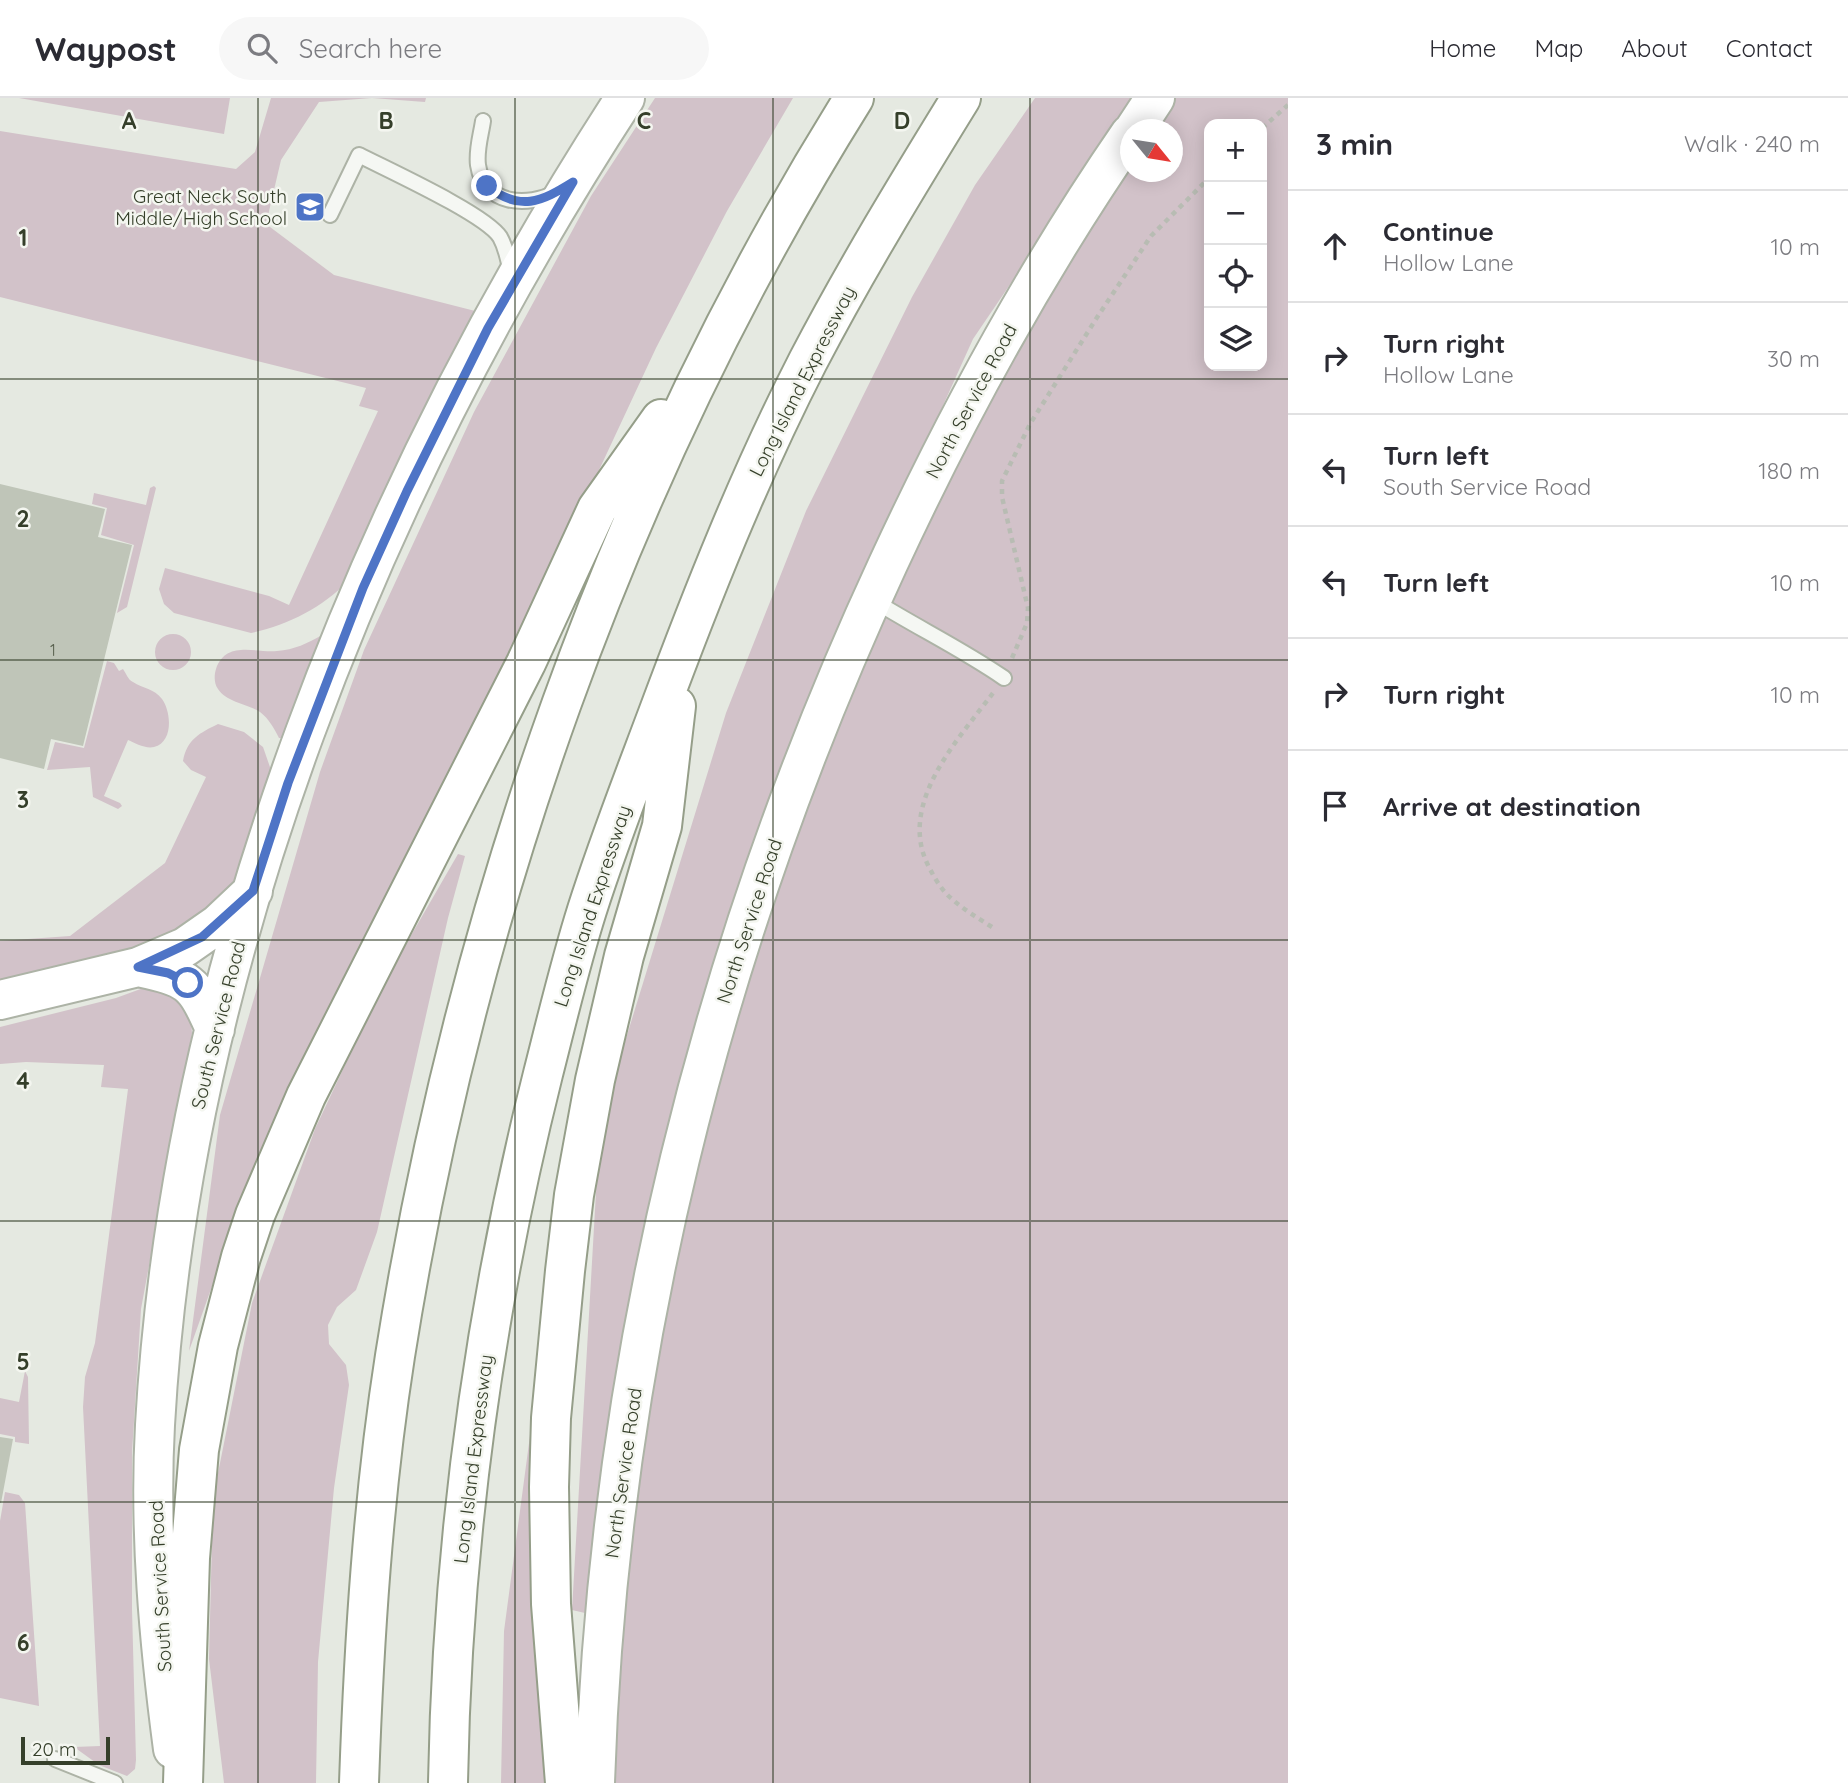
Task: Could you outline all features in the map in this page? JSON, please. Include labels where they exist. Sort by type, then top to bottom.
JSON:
[{"type":"main road","name":"South Service Road","points":[[177,1783],[159,1618],[154,1481],[155,1427],[172,1251],[186,1158],[215,1029],[253,891],[288,783],[363,588],[446,410],[512,285],[625,98]]},
{"type":"main road","points":[[359,1783],[370,1572],[394,1358],[433,1149],[459,1040],[517,837],[578,660],[672,434],[817,159],[855,98]]},
{"type":"main road","name":"Long Island Expressway","points":[[448,1783],[461,1550],[489,1335],[530,1125],[587,910],[726,537],[808,362],[859,268],[961,98]]},
{"type":"main road","points":[[1141,119],[1155,98]]},
{"type":"main road","name":"North Service Road","points":[[595,1783],[604,1619],[634,1386],[673,1189],[726,988],[795,781],[871,600],[938,459],[1002,341],[1059,244],[1120,149]]},
{"type":"main road","points":[[183,1783],[190,1558],[199,1450],[218,1346],[255,1215],[311,1085],[526,663],[597,509],[722,335]]},
{"type":"main road","points":[[565,1783],[555,1673],[549,1553],[551,1418],[565,1271],[574,1195],[595,1080],[624,957],[662,826],[684,644]]},
{"type":"main road","points":[[0,1000],[138,967],[202,937],[253,891]]},
{"type":"main road","points":[[138,967],[168,973],[188,983],[203,1001],[215,1029]]},
{"type":"lane","points":[[484,121],[477,155],[478,167],[487,186],[497,194],[528,203],[553,194],[573,182]]},
{"type":"lane","points":[[330,215],[359,155],[438,195],[499,235],[506,253],[512,285]]},
{"type":"lane","points":[[871,600],[966,652],[1004,678]]},
{"type":"lane","points":[[55,1759],[115,1783]]},
{"type":"path","points":[[1267,124],[1288,105]]},
{"type":"path","points":[[992,927],[949,898],[927,864],[920,845],[918,827],[926,792],[968,726],[1004,678],[1027,623],[1028,608],[1002,497],[1002,481],[1030,424],[1151,236],[1205,182]]},
{"type":"shaded area","points":[[19,98],[230,98],[224,134]]},
{"type":"shaded area","points":[[271,98],[372,98],[319,102],[281,160],[266,224],[334,275],[483,313],[347,582],[327,600],[303,614],[277,626],[251,633],[174,613],[164,604],[159,589],[165,568],[269,596],[289,605],[378,411],[359,406],[366,388],[0,297],[0,131],[236,169],[255,152]]},
{"type":"shaded area","points":[[372,98],[426,98],[425,102]]},
{"type":"shaded area","points":[[655,98],[793,98],[727,211],[656,348],[558,558],[254,1168],[189,1351],[220,1115],[320,772],[364,650],[474,412],[591,196]]},
{"type":"shaded area","points":[[1035,98],[1137,98],[1123,119],[1120,119],[1120,123],[973,339],[783,760],[664,1140],[585,1613],[572,1610],[600,1123],[726,713],[806,511],[912,297],[975,185]]},
{"type":"shaded area","points":[[1155,98],[1288,98],[1288,1783],[595,1783],[649,1305],[836,680],[1120,153],[1120,182],[1183,182],[1183,119],[1141,119]]},
{"type":"shaded area","points":[[150,488],[156,488],[127,607],[117,613],[134,545],[101,535],[107,508],[92,504],[94,493],[146,505]]},
{"type":"shaded area","points":[[173,634],[186,639],[191,652],[186,665],[173,670],[160,665],[155,652],[160,639]]},
{"type":"shaded area","points":[[322,635],[325,638],[284,738],[279,738],[260,712],[226,697],[217,687],[216,669],[227,654],[242,650],[289,649]]},
{"type":"shaded area","points":[[107,661],[114,663],[119,671],[123,669],[131,681],[159,695],[169,718],[168,733],[160,744],[147,747],[128,740],[104,796],[120,803],[122,806],[118,809],[93,797],[90,767],[47,770],[55,742],[84,748]]},
{"type":"shaded area","points":[[218,724],[244,732],[263,747],[271,770],[236,885],[181,931],[96,963],[0,985],[0,941],[70,936],[165,863],[206,777],[191,770],[183,761],[185,753],[195,738]]},
{"type":"shaded area","points":[[458,854],[465,856],[448,918],[377,1232],[356,1290],[337,1307],[328,1325],[329,1344],[346,1365],[349,1385],[334,1488],[318,1662],[316,1783],[224,1783],[209,1659],[213,1498],[252,1303],[315,1129],[383,984]]},
{"type":"shaded area","points":[[146,987],[170,989],[190,1008],[192,1033],[141,1309],[132,1453],[136,1760],[135,1769],[127,1776],[99,1765],[74,1747],[100,1746],[83,1407],[85,1377],[95,1343],[128,1089],[101,1087],[104,1065],[26,1062],[0,1064],[0,1027],[116,998]]},
{"type":"shaded area","points":[[25,1371],[28,1377],[29,1444],[15,1442],[15,1437],[0,1434],[0,1398],[19,1402]]},
{"type":"shaded area","points":[[537,1383],[553,1783],[501,1783],[504,1631]]},
{"type":"shaded area","points":[[5,1492],[19,1495],[25,1503],[39,1706],[0,1698],[0,1521]]},
{"type":"building","points":[[0,484],[105,509],[98,537],[132,545],[83,746],[51,739],[44,769],[0,758]]},
{"type":"building","points":[[0,1437],[13,1439],[1,1503],[0,1503]]},
{"type":"place","name":"Great Neck South Middle/High School","points":[[310,207]]},
{"type":"route","points":[[188,983],[168,973],[138,967],[202,937],[253,891],[288,783],[363,588],[407,491],[488,328],[573,182],[553,194],[528,203],[507,199],[487,186]]}]
